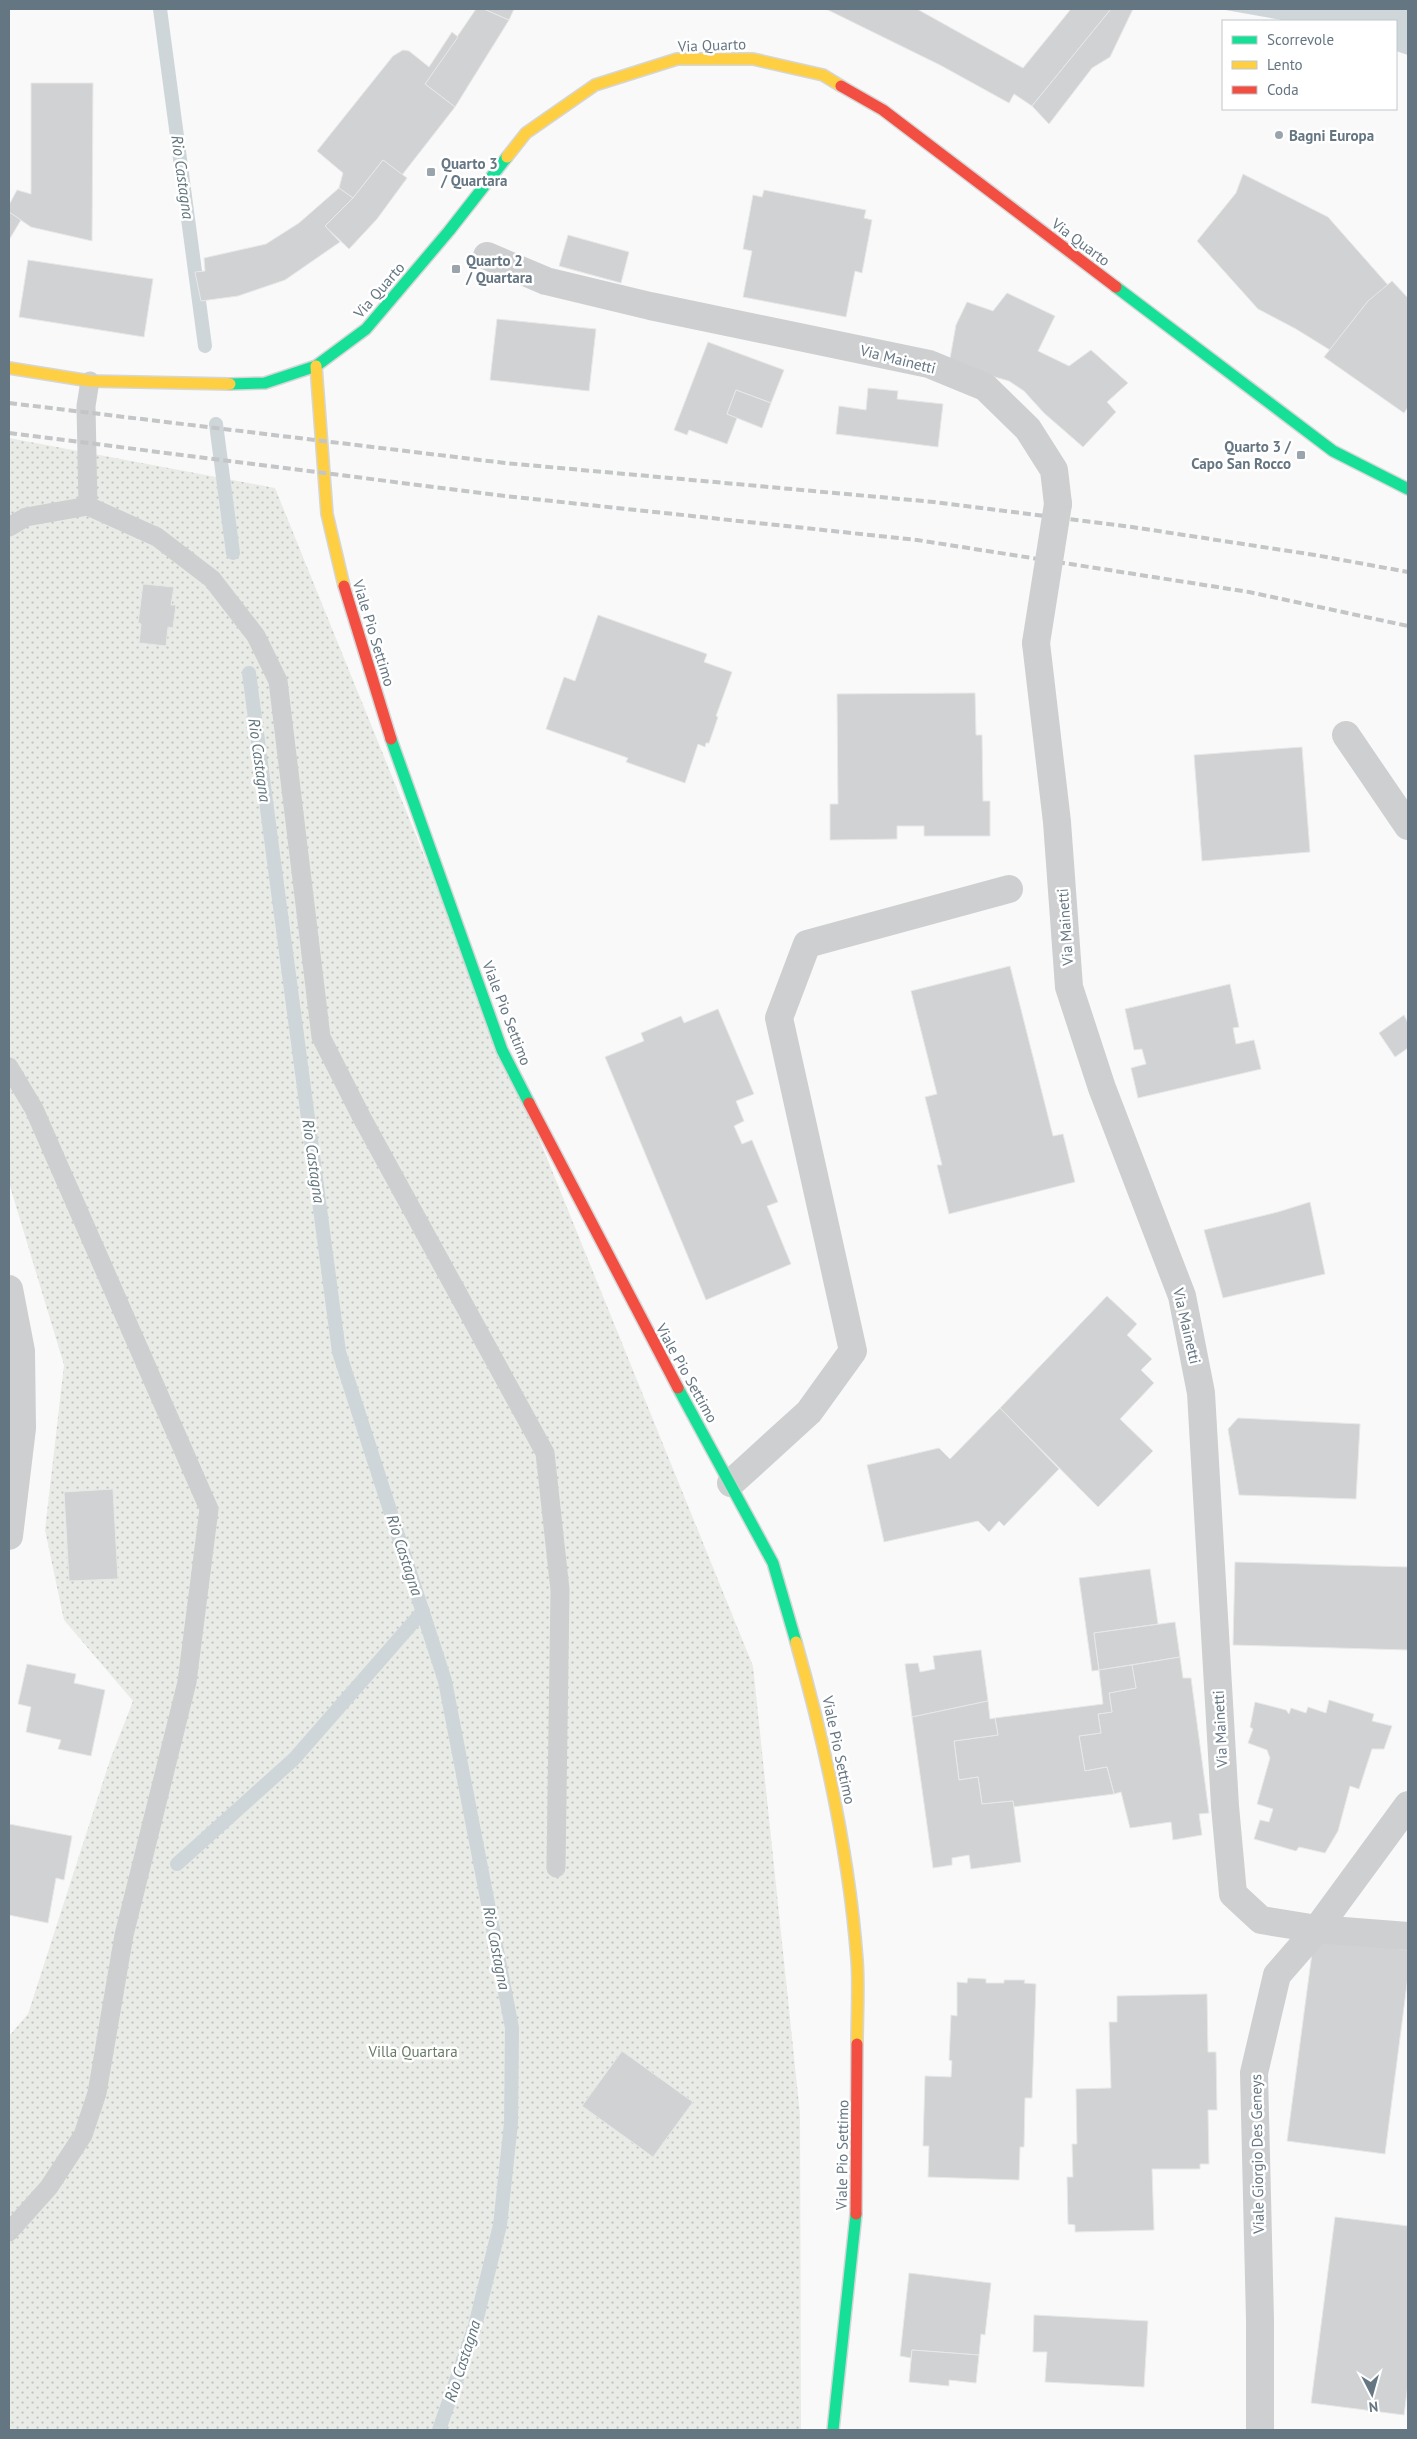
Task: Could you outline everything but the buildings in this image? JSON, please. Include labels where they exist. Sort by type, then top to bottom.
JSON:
[{"type":"street","name":"Via Quarto","points":[[9,368],[90,381],[197,385],[265,383],[316,366],[366,329],[450,231],[526,133],[595,85],[677,59],[752,58],[823,75],[884,110],[1333,451],[1408,489]]},
{"type":"street","name":"Via Mainetti","points":[[487,256],[546,281],[650,306],[929,364],[985,387],[1028,429],[1054,470],[1058,504],[1036,643],[1057,822],[1069,986],[1102,1088],[1182,1296],[1201,1393],[1225,1806],[1233,1894],[1261,1920],[1317,1929],[1408,1936]]},
{"type":"street","name":"Viale Pio Settimo","points":[[316,366],[327,514],[348,603],[388,732],[502,1050],[656,1349],[774,1563],[819,1722],[841,1833],[857,1960],[857,2208],[833,2430]]},
{"type":"street","points":[[1346,735],[1408,826]]},
{"type":"street","points":[[731,1483],[809,1412],[852,1351],[780,1018],[807,944],[1009,889]]},
{"type":"street","points":[[9,1289],[21,1351],[22,1428],[9,1536]]},
{"type":"street","name":"Viale Giorgio Des Geneys","points":[[1260,2430],[1260,2320],[1254,2073],[1277,1974],[1317,1929],[1408,1805]]},
{"type":"lane","points":[[88,506],[86,406],[90,381]]},
{"type":"lane","points":[[9,527],[26,517],[88,506],[157,537],[212,580],[256,636],[278,681],[321,1037],[362,1118],[545,1453],[560,1590],[556,1868]]},
{"type":"lane","points":[[9,1067],[34,1109],[209,1509],[187,1682],[124,1935],[97,2093],[83,2134],[49,2187],[9,2232]]},
{"type":"green space","name":"Villa Quartara","points":[[9,438],[275,488],[753,1666],[800,2114],[801,2430],[9,2430],[9,2036],[28,2014],[110,1760],[133,1701],[64,1620],[45,1530],[64,1365],[9,1183]]},
{"type":"shaded area","points":[[1220,9],[1408,9],[1408,55],[1397,51],[1397,20],[1281,20]]},
{"type":"waterway","name":"Rio Castagna","points":[[160,9],[205,346]]},
{"type":"waterway","name":"Rio Castagna","points":[[216,424],[233,553]]},
{"type":"waterway","name":"Rio Castagna","points":[[249,673],[339,1352],[445,1681],[512,2028],[511,2123],[500,2225],[475,2326],[439,2430]]},
{"type":"waterway","points":[[177,1864],[294,1759],[423,1611]]},
{"type":"railway","points":[[9,403],[505,463],[934,502],[1132,527],[1315,555],[1408,572]]},
{"type":"railway","points":[[9,433],[505,496],[917,540],[1249,592],[1408,626]]},
{"type":"traffic: fast","points":[[230,384],[265,383],[316,366],[366,329],[449,231],[507,157]]},
{"type":"traffic: fast","points":[[1116,287],[1333,451],[1408,489]]},
{"type":"traffic: fast","points":[[391,739],[502,1050],[529,1103]]},
{"type":"traffic: fast","points":[[678,1388],[773,1563],[796,1642]]},
{"type":"traffic: fast","points":[[833,2430],[856,2214]]},
{"type":"traffic: slow","points":[[507,157],[526,133],[595,85],[677,59],[753,59],[823,75],[841,86]]},
{"type":"traffic: slow","points":[[316,366],[327,514],[344,586]]},
{"type":"traffic: slow","points":[[9,368],[90,381],[230,384]]},
{"type":"traffic: slow","points":[[796,1642],[817,1720],[842,1839],[858,1970],[857,2044]]},
{"type":"traffic: jam","points":[[841,86],[883,110],[1116,287]]},
{"type":"traffic: jam","points":[[344,586],[391,739]]},
{"type":"traffic: jam","points":[[529,1103],[678,1388]]},
{"type":"traffic: jam","points":[[856,2214],[857,2044]]},
{"type":"place","name":"Bagni Europa","points":[[1279,135]]},
{"type":"place","name":"Quarto 3 / Quartara","points":[[431,172]]},
{"type":"place","name":"Quarto 2 / Quartara","points":[[456,269]]},
{"type":"place","name":"Quarto 3 / Capo San Rocco","points":[[1301,455]]}]
